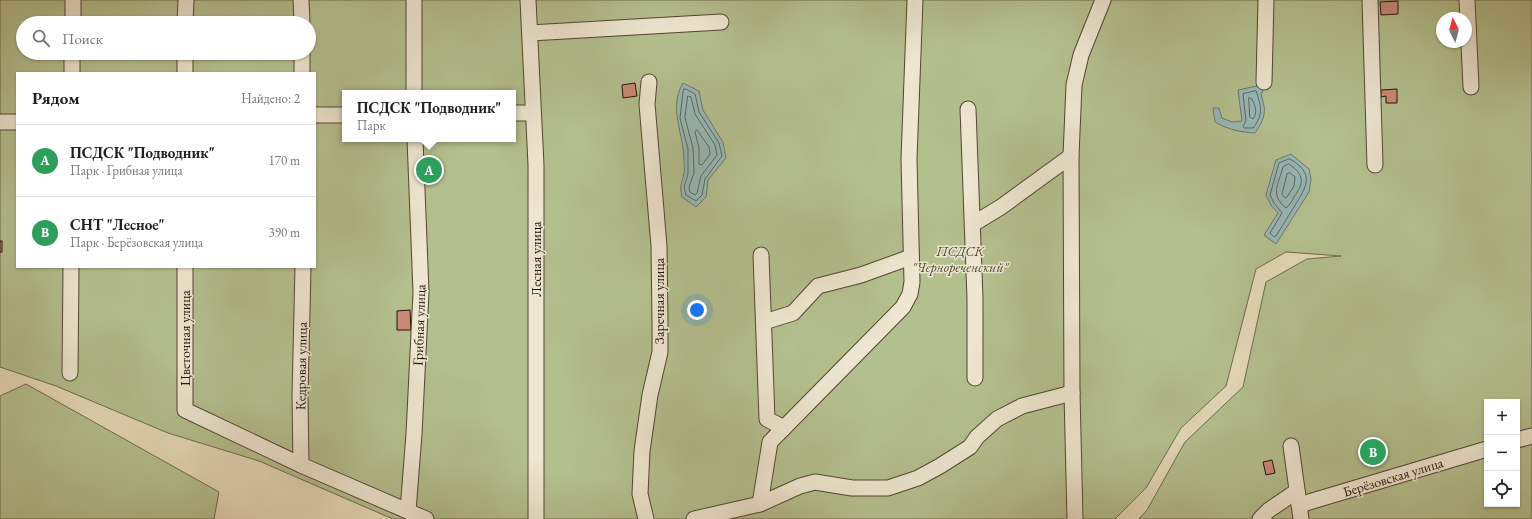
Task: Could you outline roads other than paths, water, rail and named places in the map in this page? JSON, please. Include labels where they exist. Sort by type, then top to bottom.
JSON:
[{"type":"street","points":[[73,0],[73,16]]},
{"type":"street","points":[[185,16],[186,0]]},
{"type":"street","points":[[301,0],[302,16]]},
{"type":"street","points":[[414,0],[414,90]]},
{"type":"street","name":"Лесная улица","points":[[528,0],[536,165],[536,519]]},
{"type":"street","points":[[760,504],[770,442],[903,307],[910,294],[912,282],[909,159],[915,0]]},
{"type":"street","points":[[1075,519],[1072,393],[1072,156],[1074,85],[1081,55],[1103,0]]},
{"type":"street","points":[[1264,82],[1266,0]]},
{"type":"street","points":[[1370,0],[1375,165]]},
{"type":"street","points":[[1467,0],[1471,87]]},
{"type":"street","points":[[530,32],[721,22]]},
{"type":"street","points":[[72,60],[72,72]]},
{"type":"street","points":[[185,60],[185,72]]},
{"type":"street","points":[[302,60],[302,72]]},
{"type":"street","name":"Заречная улица","points":[[646,519],[640,494],[642,451],[650,395],[660,352],[659,246],[647,104],[649,82]]},
{"type":"street","points":[[968,109],[975,299],[975,378]]},
{"type":"street","points":[[516,113],[533,113]]},
{"type":"street","points":[[316,115],[342,115]]},
{"type":"street","points":[[0,122],[16,122]]},
{"type":"street","name":"Грибная улица","points":[[408,511],[414,434],[421,292],[415,142]]},
{"type":"street","points":[[972,224],[1001,207],[1072,156]]},
{"type":"street","points":[[761,255],[767,419],[784,428]]},
{"type":"street","points":[[764,322],[793,313],[818,286],[861,275],[911,256]]},
{"type":"street","points":[[70,373],[71,268]]},
{"type":"street","name":"Цветочная улица","points":[[185,268],[185,410],[302,465]]},
{"type":"street","name":"Кедровая улица","points":[[302,465],[300,396],[303,268]]},
{"type":"street","points":[[694,519],[760,504],[800,486],[814,482],[852,488],[888,488],[918,478],[970,447],[977,437],[997,419],[1022,406],[1072,393]]},
{"type":"street","points":[[1520,439],[1532,436]]},
{"type":"street","points":[[1291,446],[1299,505]]},
{"type":"street","name":"Берёзовская улица","points":[[1260,519],[1269,510],[1299,505],[1484,450]]},
{"type":"street","points":[[302,465],[426,519]]},
{"type":"water","points":[[683,83],[699,91],[703,110],[723,142],[726,158],[708,180],[706,197],[696,207],[682,197],[681,189],[684,167],[677,102]]},
{"type":"water","points":[[1257,86],[1263,90],[1261,95],[1264,106],[1264,115],[1255,133],[1235,130],[1215,122],[1213,108],[1219,108],[1222,118],[1232,122],[1242,121],[1238,90]]},
{"type":"water","points":[[1291,154],[1309,169],[1311,179],[1309,192],[1276,244],[1264,235],[1278,213],[1271,205],[1266,195],[1276,160]]},
{"type":"place","name":"ПСДСК \"Подводник\"","points":[[429,170]]},
{"type":"place","name":"СНТ \"Лесное\"","points":[[1373,452]]},
{"type":"park label","name":"ПСДСК \"Чернореченский\"","points":[[960,260]]}]
